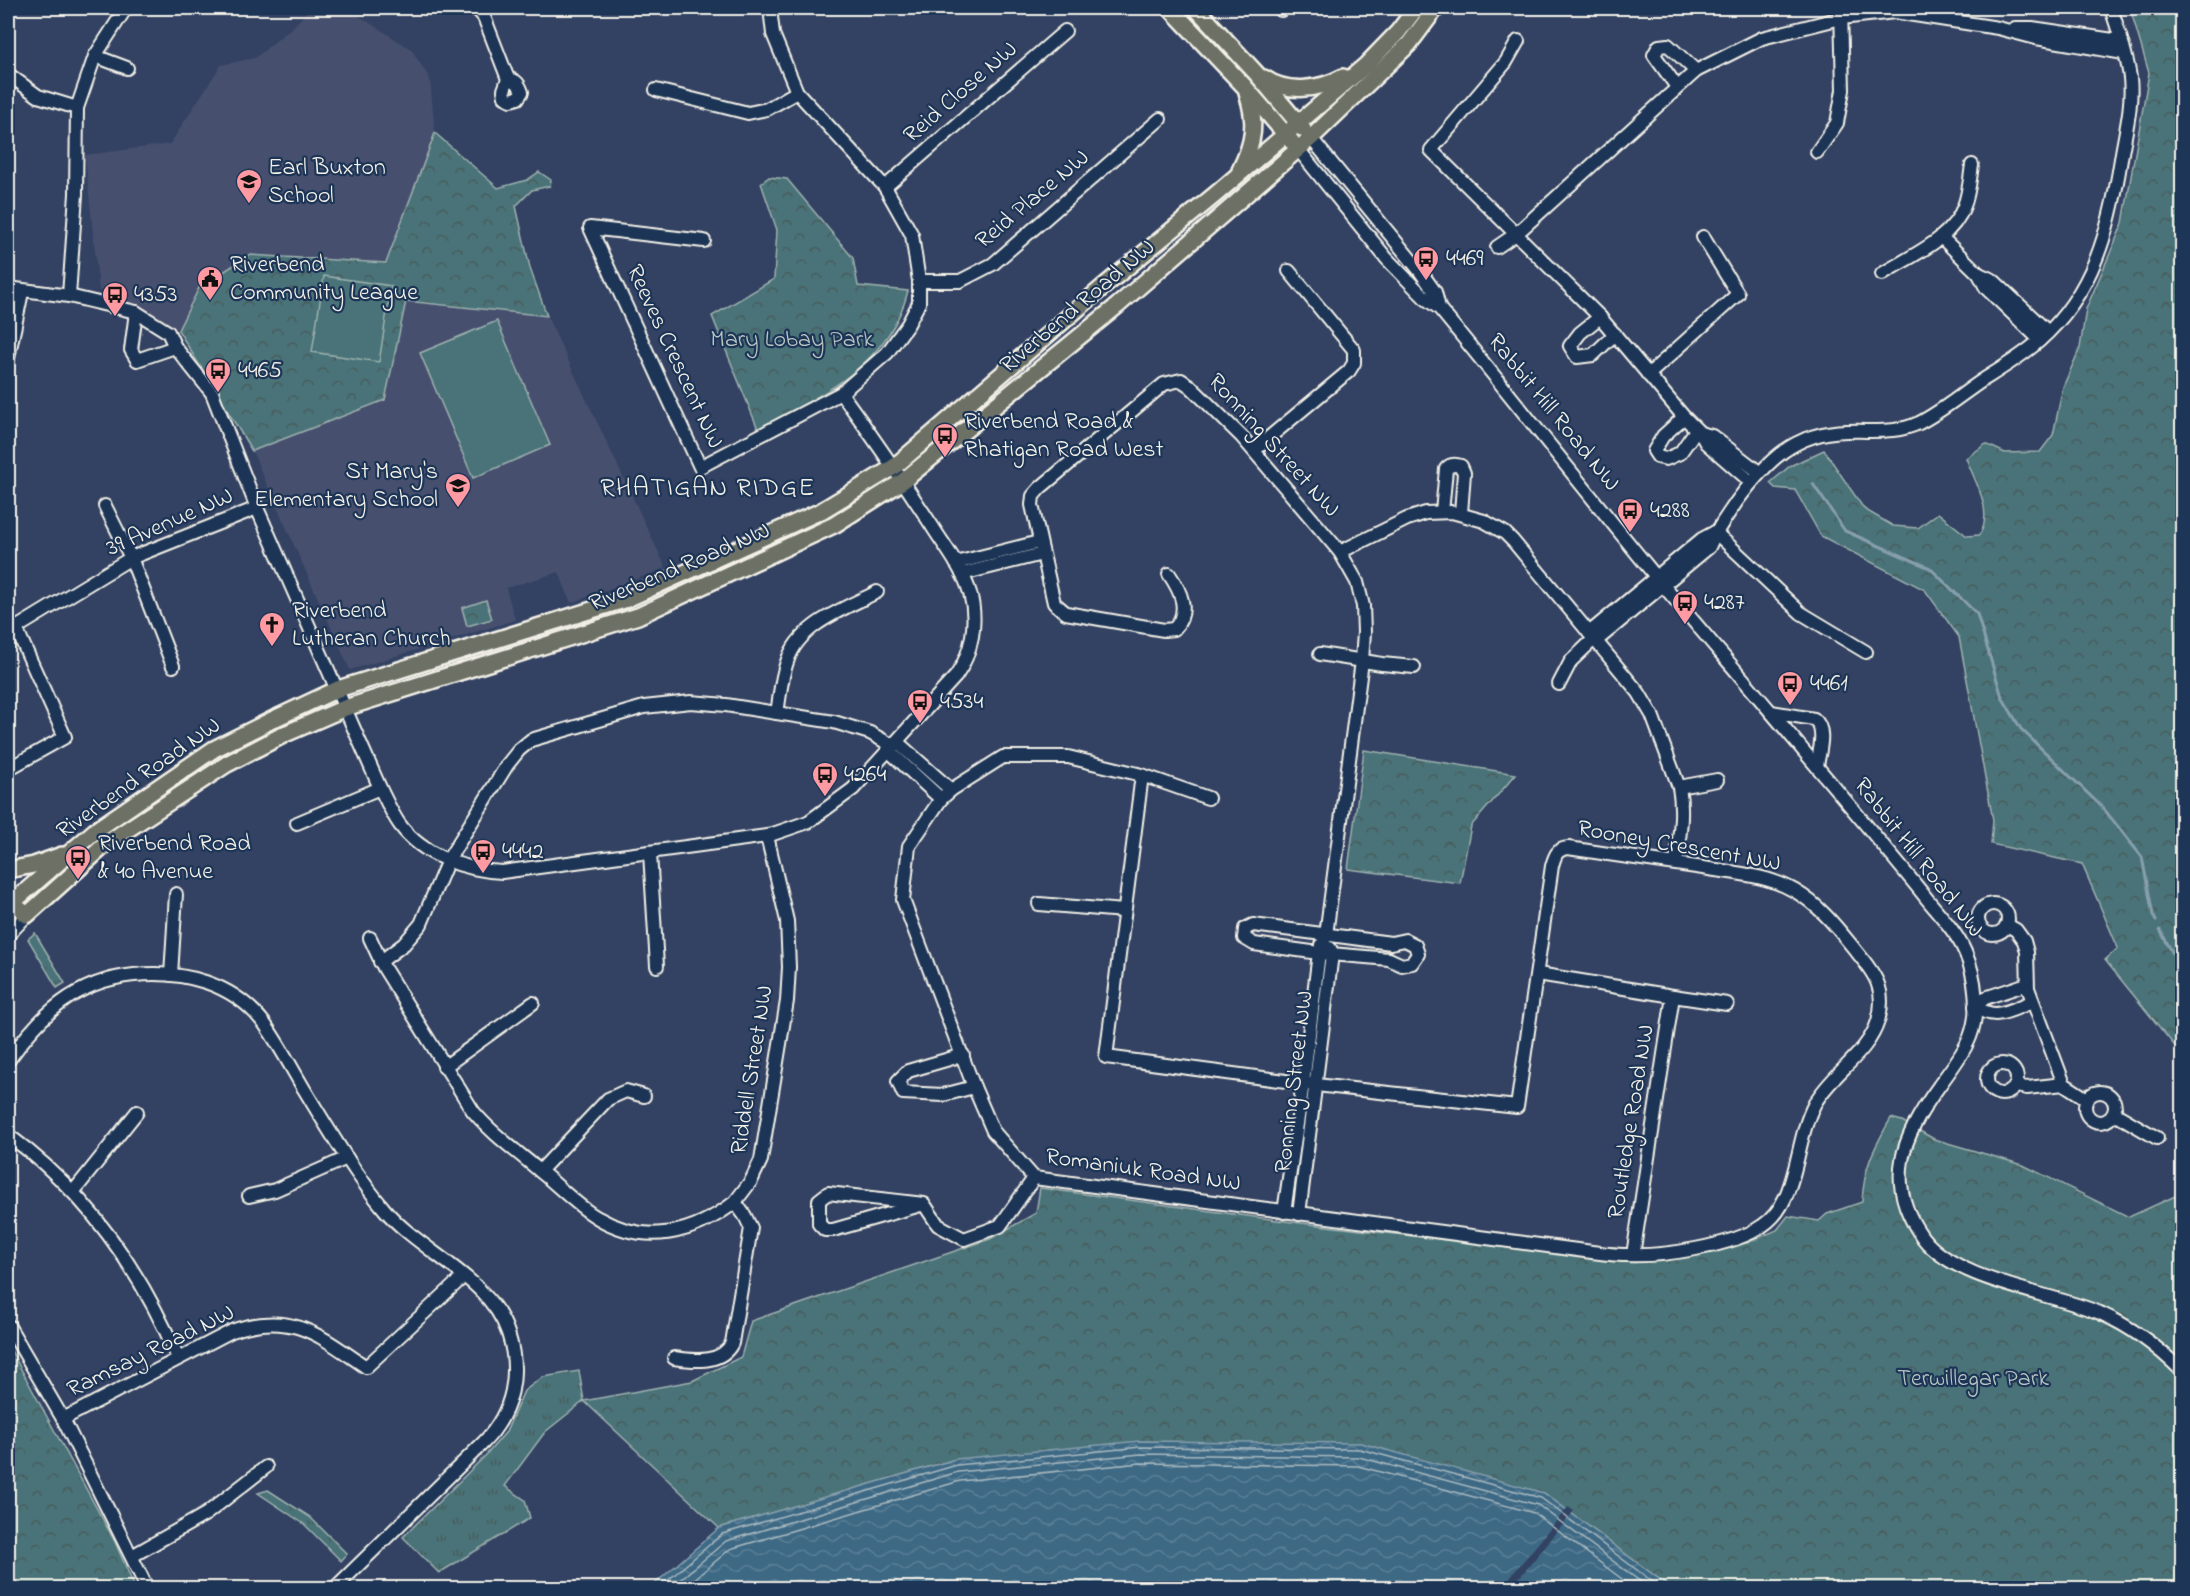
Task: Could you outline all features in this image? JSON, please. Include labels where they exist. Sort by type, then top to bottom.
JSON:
[{"type":"main road","name":"Rabbit Hill Road NW","points":[[1170,8],[1245,87],[1298,149]]},
{"type":"main road","name":"Rabbit Hill Road NW","points":[[1196,8],[1311,138]]},
{"type":"main road","name":"Riverbend Road NW","points":[[9,904],[96,830],[214,748],[338,689],[627,599],[821,512],[894,467],[1366,65],[1398,32],[1416,8]]},
{"type":"main road","name":"Riverbend Road NW","points":[[27,915],[107,843],[227,764],[285,734],[345,708],[638,616],[834,525],[903,481],[1117,306],[1311,138],[1409,44],[1436,8]]},
{"type":"main road","points":[[1256,74],[1270,83],[1298,90],[1332,84],[1366,65]]},
{"type":"main road","points":[[1238,174],[1249,151],[1254,120],[1245,87]]},
{"type":"main road","points":[[8,870],[34,865],[71,852]]},
{"type":"main road","points":[[9,904],[27,915]]},
{"type":"street","points":[[69,296],[76,194],[77,108],[95,56],[126,8]]},
{"type":"street","points":[[476,8],[484,17],[508,79]]},
{"type":"street","points":[[8,288],[22,292],[69,296],[136,312],[168,333],[175,347],[212,393],[257,508],[380,788],[400,825],[411,838],[448,860],[475,869],[502,872],[767,836],[808,822],[854,789],[949,685],[967,657],[972,635],[973,609],[959,568],[894,467],[841,393],[887,353],[908,324],[919,303],[919,280],[912,235],[885,187],[797,92],[773,34],[770,8]]},
{"type":"street","points":[[1559,684],[1571,661],[1593,638],[1660,581],[1708,547],[1715,532],[1755,477],[1785,450],[1819,436],[1848,431],[1896,431],[1918,423],[2044,336],[2072,304],[2100,254],[2113,209],[2131,91],[2128,66],[2112,8]]},
{"type":"street","points":[[1497,247],[1516,234],[1696,71],[1762,38],[1841,13],[1895,12],[1998,28],[2032,28],[2122,47]]},
{"type":"street","points":[[1817,152],[1837,123],[1843,90],[1841,13]]},
{"type":"street","name":"Reid Close NW","points":[[885,187],[1065,31]]},
{"type":"street","points":[[1518,41],[1506,62],[1431,150],[1599,317],[1684,417],[1698,431],[1712,436],[1755,477]]},
{"type":"street","points":[[1677,87],[1654,55],[1659,46],[1668,45],[1696,71]]},
{"type":"street","points":[[95,56],[127,68]]},
{"type":"street","points":[[8,74],[38,96],[77,108]]},
{"type":"street","points":[[656,90],[748,113],[766,109],[797,92]]},
{"type":"street","name":"Reid Place NW","points":[[919,280],[960,281],[993,264],[1160,119]]},
{"type":"street","name":"Rabbit Hill Road NW","points":[[1311,138],[1420,271],[1435,292],[1439,308]]},
{"type":"street","name":"Rabbit Hill Road NW","points":[[1298,149],[1387,259],[1419,292],[1439,308],[1660,581],[1817,766],[1957,937],[1972,974],[1975,1006],[1972,1030],[1965,1049],[1916,1118],[1905,1144],[1902,1166],[1905,1202],[1915,1224],[1930,1245],[1960,1268],[2100,1313],[2133,1330],[2182,1371]]},
{"type":"street","points":[[1882,274],[1941,237],[1954,225],[1964,208],[1972,165]]},
{"type":"street","name":"Reeves Crescent NW","points":[[704,241],[590,228],[700,467],[841,393]]},
{"type":"street","points":[[1648,375],[1738,294],[1703,237]]},
{"type":"street","points":[[1941,237],[1978,274],[1993,280],[2044,336]]},
{"type":"street","points":[[1254,450],[1349,371],[1355,358],[1354,350],[1289,271]]},
{"type":"street","points":[[8,358],[22,292]]},
{"type":"street","points":[[136,312],[131,350],[137,360],[175,347]]},
{"type":"street","points":[[1599,317],[1580,333],[1570,346],[1577,357],[1593,355],[1615,334]]},
{"type":"street","name":"Ronning Street NW","points":[[1168,574],[1179,589],[1182,601],[1177,626],[1174,629],[1164,630],[1071,615],[1061,611],[1054,603],[1032,505],[1037,491],[1164,384],[1181,380],[1190,386],[1254,450],[1340,552],[1357,582],[1363,606],[1362,661],[1326,935],[1316,1085],[1299,1214]]},
{"type":"street","points":[[1684,417],[1657,443],[1654,451],[1658,457],[1666,459],[1680,453],[1698,431]]},
{"type":"street","points":[[1442,512],[1446,469],[1448,466],[1456,465],[1461,466],[1464,473],[1461,513]]},
{"type":"street","points":[[105,506],[131,558],[173,666]]},
{"type":"street","name":"39 Avenue NW","points":[[12,629],[131,558],[257,508]]},
{"type":"street","points":[[1340,552],[1407,519],[1442,512],[1461,513],[1484,521],[1505,533],[1646,705],[1679,787],[1682,809],[1676,864]]},
{"type":"street","points":[[1715,532],[1801,613],[1866,652]]},
{"type":"street","points":[[959,568],[1040,548]]},
{"type":"street","points":[[777,713],[787,661],[800,638],[822,620],[877,592]]},
{"type":"street","points":[[8,769],[65,737],[12,629]]},
{"type":"street","points":[[1320,654],[1414,667]]},
{"type":"street","points":[[380,962],[404,944],[422,924],[448,860],[513,756],[531,740],[644,707],[675,703],[709,703],[846,725],[893,746],[951,790]]},
{"type":"street","points":[[1771,712],[1814,719],[1820,723],[1822,730],[1817,766]]},
{"type":"street","points":[[893,746],[941,799]]},
{"type":"street","name":"Romaniuk Road NW","points":[[1208,798],[1142,775],[1068,757],[1003,757],[951,790],[941,799],[909,846],[903,900],[974,1087],[998,1139],[1034,1178],[1284,1212]]},
{"type":"street","points":[[1142,775],[1106,1057],[1316,1085]]},
{"type":"street","points":[[1679,787],[1717,780]]},
{"type":"street","points":[[297,823],[380,788]]},
{"type":"street","name":"Riddell Street NW","points":[[370,938],[380,962],[466,1102],[480,1120],[598,1218],[612,1225],[644,1233],[679,1232],[710,1220],[735,1202],[751,1181],[761,1160],[789,985],[787,921],[767,836]]},
{"type":"street","name":"Rooney Crescent NW","points":[[1284,1212],[1530,1245],[1633,1255],[1687,1250],[1736,1238],[1761,1227],[1779,1210],[1790,1186],[1803,1134],[1815,1104],[1832,1079],[1872,1034],[1877,1023],[1881,993],[1873,971],[1829,918],[1805,897],[1781,884],[1751,876],[1568,848],[1559,850],[1552,866],[1517,1107],[1316,1085]]},
{"type":"street","points":[[650,853],[657,966]]},
{"type":"street","points":[[171,975],[176,894]]},
{"type":"street","points":[[1039,904],[1124,911]]},
{"type":"street","name":"Riverbend Road NW","points":[[8,935],[27,915]]},
{"type":"street","points":[[2007,925],[2016,930],[2024,941],[2027,957],[2027,984],[2032,1002],[2064,1084],[2087,1098]]},
{"type":"street","points":[[1253,926],[1391,943],[1405,940],[1415,945],[1418,954],[1412,963],[1402,965],[1389,959],[1326,953],[1254,944],[1244,938],[1245,929],[1253,926]]},
{"type":"street","name":"Ronning Street NW","points":[[1284,1212],[1303,1083],[1326,953]]},
{"type":"street","name":"Routledge Road NW","points":[[1538,974],[1727,1004]]},
{"type":"street","points":[[8,1061],[36,1023],[56,1006],[79,991],[105,981],[131,975],[171,975],[195,978],[218,987],[239,999],[257,1015],[347,1158],[386,1211],[490,1301],[503,1320],[513,1357],[513,1384],[506,1411],[491,1435],[335,1588]]},
{"type":"street","points":[[2027,984],[1985,998],[1975,1006],[1985,1014],[1993,1015],[2032,1002]]},
{"type":"street","name":"Routledge Road NW","points":[[1633,1255],[1673,996]]},
{"type":"street","points":[[444,1067],[533,1003]]},
{"type":"street","points":[[963,1055],[908,1071],[898,1081],[903,1093],[944,1095],[974,1087]]},
{"type":"street","points":[[2016,1086],[2027,1088],[2064,1084]]},
{"type":"street","points":[[540,1171],[608,1099],[619,1092],[626,1091],[644,1096]]},
{"type":"street","points":[[2100,1091],[2110,1095],[2115,1103],[2114,1113],[2107,1121],[2097,1122],[2089,1118],[2085,1108],[2087,1098],[2100,1091]]},
{"type":"street","points":[[74,1191],[137,1112]]},
{"type":"street","points":[[2114,1113],[2157,1138]]},
{"type":"street","points":[[8,1135],[74,1191],[124,1255],[160,1315],[178,1358]]},
{"type":"street","points":[[249,1196],[275,1190],[347,1158]]},
{"type":"street","points":[[924,1204],[833,1230],[825,1230],[819,1224],[819,1200],[828,1193],[924,1204],[938,1225],[964,1239],[1000,1226],[1034,1178]]},
{"type":"street","points":[[674,1359],[692,1361],[717,1357],[726,1352],[732,1342],[751,1228],[746,1216],[735,1202]]},
{"type":"street","name":"Ramsay Road NW","points":[[63,1419],[178,1358],[243,1328],[277,1323],[310,1330],[366,1367],[463,1276]]},
{"type":"street","points":[[8,1324],[63,1419],[147,1588]]},
{"type":"street","points":[[132,1556],[206,1514],[266,1467]]},
{"type":"shaded area","name":"Earl Buxton School","points":[[310,8],[354,13],[411,49],[430,79],[435,133],[386,263],[249,255],[199,288],[178,330],[143,308],[99,290],[85,155],[170,144],[221,65],[255,58],[295,25]]},
{"type":"shaded area","name":"St Mary's Elementary School","points":[[406,301],[547,316],[666,568],[571,603],[559,572],[506,588],[515,620],[350,670],[252,451],[385,400]]},
{"type":"green space","points":[[2130,8],[2182,8],[2182,1055],[2105,960],[2118,948],[2082,864],[1991,844],[1993,820],[1959,637],[1925,590],[1821,536],[1795,490],[1775,488],[1770,483],[1790,466],[1824,450],[1864,509],[1893,526],[1918,528],[1938,513],[1967,536],[1979,535],[1985,517],[1984,507],[1966,458],[1986,444],[2005,453],[2040,452],[2053,435],[2063,387],[2080,348],[2086,309],[2123,223],[2149,73]]},
{"type":"green space","points":[[435,133],[498,188],[527,180],[539,172],[551,180],[550,186],[532,190],[516,206],[530,268],[547,316],[406,301],[385,400],[252,451],[178,330],[199,288],[249,255],[386,263]]},
{"type":"green space","name":"Mary Lobay Park","points":[[769,177],[787,179],[853,258],[858,286],[908,291],[898,317],[885,340],[868,359],[828,390],[758,429],[712,316],[774,279],[777,230],[761,183]]},
{"type":"green space","points":[[324,276],[391,286],[379,362],[312,352]]},
{"type":"green space","points":[[497,321],[550,445],[473,478],[420,353]]},
{"type":"green space","points":[[486,600],[492,619],[467,626],[462,608]]},
{"type":"green space","points":[[1364,750],[1516,774],[1471,826],[1460,883],[1348,869]]},
{"type":"green space","points":[[35,933],[65,983],[57,988],[28,939]]},
{"type":"green space","name":"Terwillegar Park","points":[[1891,1118],[1902,1121],[1934,1139],[2023,1165],[2129,1217],[2182,1193],[2182,1588],[1671,1588],[1544,1493],[956,1459],[719,1528],[584,1401],[692,1381],[741,1357],[751,1321],[990,1239],[1036,1213],[1040,1188],[1284,1221],[1632,1262],[1747,1243],[1777,1230],[1788,1216],[1819,1221],[1827,1214],[1862,1202],[1865,1178],[1871,1158]]},
{"type":"green space","points":[[8,1345],[115,1542],[135,1588],[8,1588]]},
{"type":"green space","points":[[579,1371],[584,1401],[545,1432],[505,1486],[525,1500],[530,1518],[439,1573],[403,1537],[487,1454],[506,1432],[524,1391],[543,1377]]},
{"type":"green space","points":[[268,1490],[310,1517],[347,1554],[341,1561],[304,1524],[258,1493]]},
{"type":"water","points":[[1140,1441],[1361,1443],[1544,1493],[1671,1588],[650,1588],[719,1528],[956,1459]]},
{"type":"pier","points":[[1568,1507],[1574,1511],[1511,1588],[1501,1588]]},
{"type":"waterway","points":[[1813,484],[1845,531],[1930,568],[1977,614],[2002,697],[2021,729],[2103,808],[2142,857],[2156,921]]},
{"type":"waterway","points":[[2160,930],[2182,970]]},
{"type":"place","name":"Earl Buxton School","points":[[249,205]]},
{"type":"place","name":"4469","points":[[1426,282]]},
{"type":"place","name":"Riverbend Community League","points":[[210,302]]},
{"type":"place","name":"4353","points":[[115,318]]},
{"type":"place","name":"4465","points":[[218,394]]},
{"type":"place","name":"Riverbend Road & Rhatigan Road West","points":[[945,459]]},
{"type":"place","name":"St Mary's Elementary School","points":[[458,509]]},
{"type":"place","name":"4288","points":[[1630,534]]},
{"type":"place","name":"4287","points":[[1685,626]]},
{"type":"place","name":"Riverbend Lutheran Church","points":[[272,648]]},
{"type":"place","name":"4461","points":[[1790,707]]},
{"type":"place","name":"4534","points":[[920,725]]},
{"type":"place","name":"4264","points":[[825,798]]},
{"type":"place","name":"4442","points":[[483,875]]},
{"type":"place","name":"Riverbend Road & 40 Avenue","points":[[78,881]]},
{"type":"district","name":"RHATIGAN RIDGE","points":[[708,489]]}]
